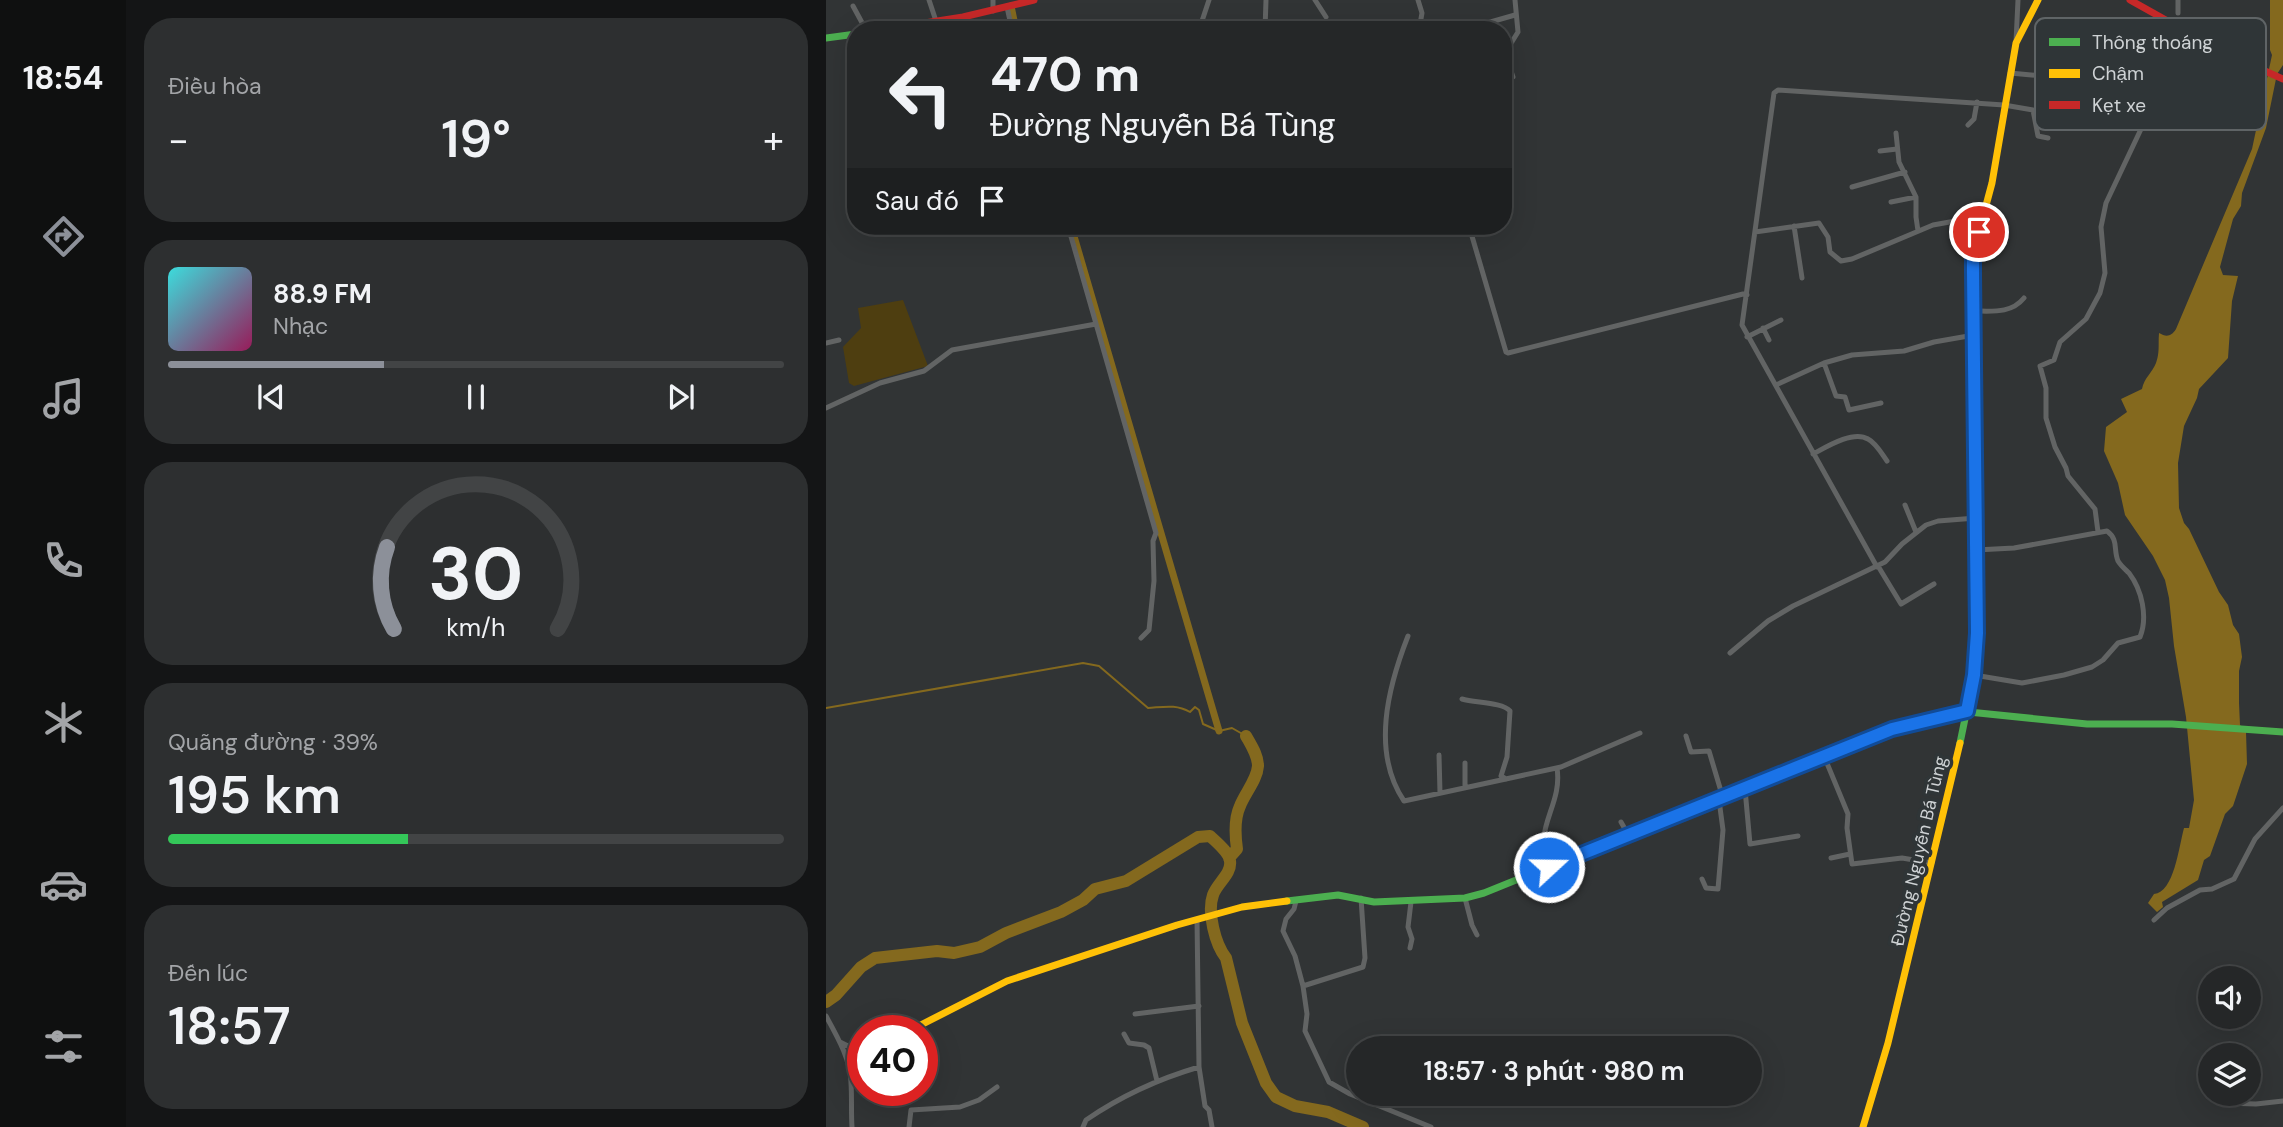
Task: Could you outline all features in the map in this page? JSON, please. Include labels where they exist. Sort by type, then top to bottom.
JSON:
[{"type":"main road","points":[[936,21],[993,11],[1034,0]]},
{"type":"main road","name":"Đường Nguyễn Bá Tùng","points":[[1863,1127],[1888,1043],[1932,865],[1974,675],[1977,633],[1973,254],[1997,156],[2016,43],[2038,0]]},
{"type":"main road","points":[[2130,0],[2163,18]]},
{"type":"main road","points":[[826,38],[847,35]]},
{"type":"main road","points":[[2266,72],[2283,79]]},
{"type":"main road","points":[[938,1016],[1007,981],[1200,918],[1242,907],[1338,895],[1374,902],[1411,902],[1465,898],[1484,893],[1892,729],[1967,711],[2087,724],[2172,724],[2283,732]]},
{"type":"street","points":[[929,0],[936,21]]},
{"type":"street","points":[[993,0],[993,11]]},
{"type":"street","points":[[1202,21],[1209,0]]},
{"type":"street","points":[[1266,0],[1266,21]]},
{"type":"street","points":[[1315,0],[1326,17]]},
{"type":"street","points":[[1418,0],[1422,13],[1421,21]]},
{"type":"street","points":[[1512,41],[1518,32],[1515,0]]},
{"type":"street","points":[[2016,43],[2018,0]]},
{"type":"street","points":[[2178,0],[2178,13]]},
{"type":"street","points":[[853,6],[861,21]]},
{"type":"street","points":[[1007,7],[1010,21]]},
{"type":"street","points":[[1494,21],[1515,15]]},
{"type":"street","points":[[2010,73],[2035,75]]},
{"type":"street","points":[[1934,584],[1902,604],[1877,566],[1742,325],[1775,91],[1977,102],[2034,110],[2035,116]]},
{"type":"street","points":[[1968,125],[1974,119],[1977,102]]},
{"type":"street","points":[[2037,130],[2038,136],[2048,138]]},
{"type":"street","points":[[2098,532],[2095,509],[2068,476],[2055,447],[2048,426],[2046,388],[2040,366],[2054,360],[2060,342],[2086,319],[2100,293],[2105,266],[2102,250],[2103,214],[2139,130]]},
{"type":"street","points":[[1896,133],[1899,162],[1916,197],[1918,231]]},
{"type":"street","points":[[1880,151],[1898,149]]},
{"type":"street","points":[[1852,187],[1905,172]]},
{"type":"street","points":[[1891,201],[1916,197]]},
{"type":"street","points":[[1755,232],[1819,223],[1828,237],[1830,252],[1841,261],[1852,259],[1941,222],[1983,216]]},
{"type":"street","points":[[1794,226],[1802,278]]},
{"type":"street","points":[[1071,235],[1148,502],[1148,510],[1157,533],[1153,541],[1154,581],[1149,630],[1141,638]]},
{"type":"street","points":[[1472,235],[1508,353],[1747,295]]},
{"type":"street","points":[[1973,311],[2009,309],[2018,306],[2024,298]]},
{"type":"street","points":[[1748,337],[1781,320]]},
{"type":"street","points":[[826,408],[880,383],[924,371],[952,350],[1096,324]]},
{"type":"street","points":[[1763,328],[1769,340]]},
{"type":"street","points":[[1776,385],[1824,363],[1858,354],[1904,351],[1974,335]]},
{"type":"street","points":[[826,344],[839,340]]},
{"type":"street","points":[[1824,363],[1836,396],[1845,397],[1849,410],[1881,403]]},
{"type":"street","points":[[1813,454],[1861,437],[1872,442],[1887,461]]},
{"type":"street","points":[[1905,505],[1916,532]]},
{"type":"street","points":[[1730,653],[1768,621],[1793,606],[1885,562],[1926,525],[1938,521],[1976,518]]},
{"type":"street","points":[[1974,675],[2022,683],[2092,667],[2103,660],[2118,643],[2140,637],[2143,626],[2142,598],[2131,576],[2119,563],[2116,542],[2107,531],[2014,548],[1976,550]]},
{"type":"street","points":[[1408,636],[1393,677],[1385,725],[1389,768],[1404,802],[1557,768],[1640,733]]},
{"type":"street","points":[[1462,699],[1477,704],[1505,706],[1510,711],[1507,757],[1501,776],[1506,779]]},
{"type":"street","points":[[1686,736],[1691,752],[1709,751],[1721,799],[1723,830],[1717,889],[1706,888],[1702,879]]},
{"type":"street","points":[[1439,755],[1440,793]]},
{"type":"street","points":[[1824,756],[1848,814],[1847,828],[1852,864],[1902,858],[1932,865]]},
{"type":"street","points":[[1465,763],[1465,787]]},
{"type":"street","points":[[1549,867],[1544,856],[1542,837],[1558,792],[1557,768]]},
{"type":"street","points":[[1745,789],[1750,844],[1798,835]]},
{"type":"street","points":[[2154,920],[2167,908],[2200,890],[2212,889],[2234,879],[2255,839],[2283,808]]},
{"type":"street","points":[[1621,822],[1629,836]]},
{"type":"street","points":[[1831,858],[1850,854]]},
{"type":"street","points":[[1303,986],[1363,967],[1365,958],[1361,898]]},
{"type":"street","points":[[1465,898],[1477,935]]},
{"type":"street","points":[[1296,901],[1283,931],[1295,956],[1303,986],[1307,1014],[1306,1031],[1329,1082],[1350,1094],[1431,1127]]},
{"type":"street","points":[[1410,948],[1412,939],[1408,927],[1411,902]]},
{"type":"street","points":[[1200,918],[1199,1067],[1205,1106],[1209,1110],[1212,1127]]},
{"type":"street","points":[[1135,1014],[1199,1006]]},
{"type":"street","points":[[826,1016],[841,1042],[851,1081],[852,1127]]},
{"type":"street","points":[[1124,1034],[1129,1043],[1149,1048],[1157,1081]]},
{"type":"street","points":[[841,1042],[847,1045]]},
{"type":"street","points":[[1083,1127],[1086,1120],[1105,1108],[1157,1081],[1199,1067]]},
{"type":"street","points":[[909,1127],[911,1110],[960,1107],[979,1100],[997,1087]]},
{"type":"street","points":[[2261,1103],[2283,1101]]},
{"type":"shaded area","points":[[2270,0],[2283,0],[2283,65],[2277,74],[2266,128],[2266,83],[2272,55]]},
{"type":"shaded area","points":[[2256,130],[2265,130],[2242,193],[2241,206],[2233,219],[2220,267],[2223,275],[2238,276],[2232,301],[2228,358],[2199,389],[2184,426],[2178,463],[2179,508],[2184,523],[2228,605],[2233,625],[2239,634],[2242,657],[2239,671],[2240,725],[2246,732],[2247,764],[2233,806],[2225,814],[2198,880],[2162,902],[2163,907],[2157,912],[2148,903],[2154,894],[2161,892],[2171,877],[2184,828],[2189,828],[2194,800],[2186,717],[2165,580],[2153,556],[2125,515],[2118,483],[2104,451],[2106,427],[2127,412],[2121,399],[2142,389],[2157,359],[2159,333],[2168,336],[2176,329],[2252,149]]},
{"type":"shaded area","points":[[903,300],[928,366],[854,386],[849,383],[843,347],[861,328],[858,308]]},
{"type":"waterway","points":[[1011,6],[1014,21]]},
{"type":"waterway","points":[[1074,235],[1219,731]]},
{"type":"waterway","points":[[826,708],[1083,663],[1099,666],[1148,708],[1175,707],[1190,712],[1195,707],[1199,710],[1203,724],[1219,731],[1232,728],[1246,736]]},
{"type":"waterway","points":[[1229,858],[1237,849],[1238,811],[1258,766],[1256,754],[1246,736]]},
{"type":"waterway","points":[[826,1002],[836,995],[861,967],[875,958],[937,951],[954,953],[980,947],[1006,933],[1061,912],[1083,900],[1095,889],[1126,881],[1198,837],[1210,836],[1225,851],[1230,861],[1229,870],[1211,902],[1213,928],[1218,945],[1226,958],[1242,1023],[1266,1083],[1276,1097],[1295,1106],[1328,1112],[1363,1127]]},
{"type":"traffic: fast","points":[[826,38],[847,35]]},
{"type":"traffic: fast","points":[[1960,743],[1974,675],[1977,608],[1974,339]]},
{"type":"traffic: fast","points":[[1857,743],[1892,729],[1959,711],[2087,724],[2172,724],[2283,732]]},
{"type":"traffic: fast","points":[[1287,901],[1338,895],[1374,902],[1465,898],[1561,862]]},
{"type":"traffic: slow","points":[[1974,339],[1973,254],[1992,183],[2016,43],[2038,0]]},
{"type":"traffic: slow","points":[[1863,1127],[1888,1043],[1960,743]]},
{"type":"traffic: slow","points":[[938,1016],[1007,981],[1177,925],[1242,907],[1287,901]]},
{"type":"traffic: jam","points":[[937,21],[1034,0]]},
{"type":"traffic: jam","points":[[2130,0],[2162,18]]},
{"type":"traffic: jam","points":[[2266,71],[2283,79]]},
{"type":"traffic: jam","points":[[1561,862],[1857,743]]},
{"type":"route","points":[[1549,867],[1892,729],[1967,711],[1974,675],[1977,633],[1973,254],[1979,232]]}]
